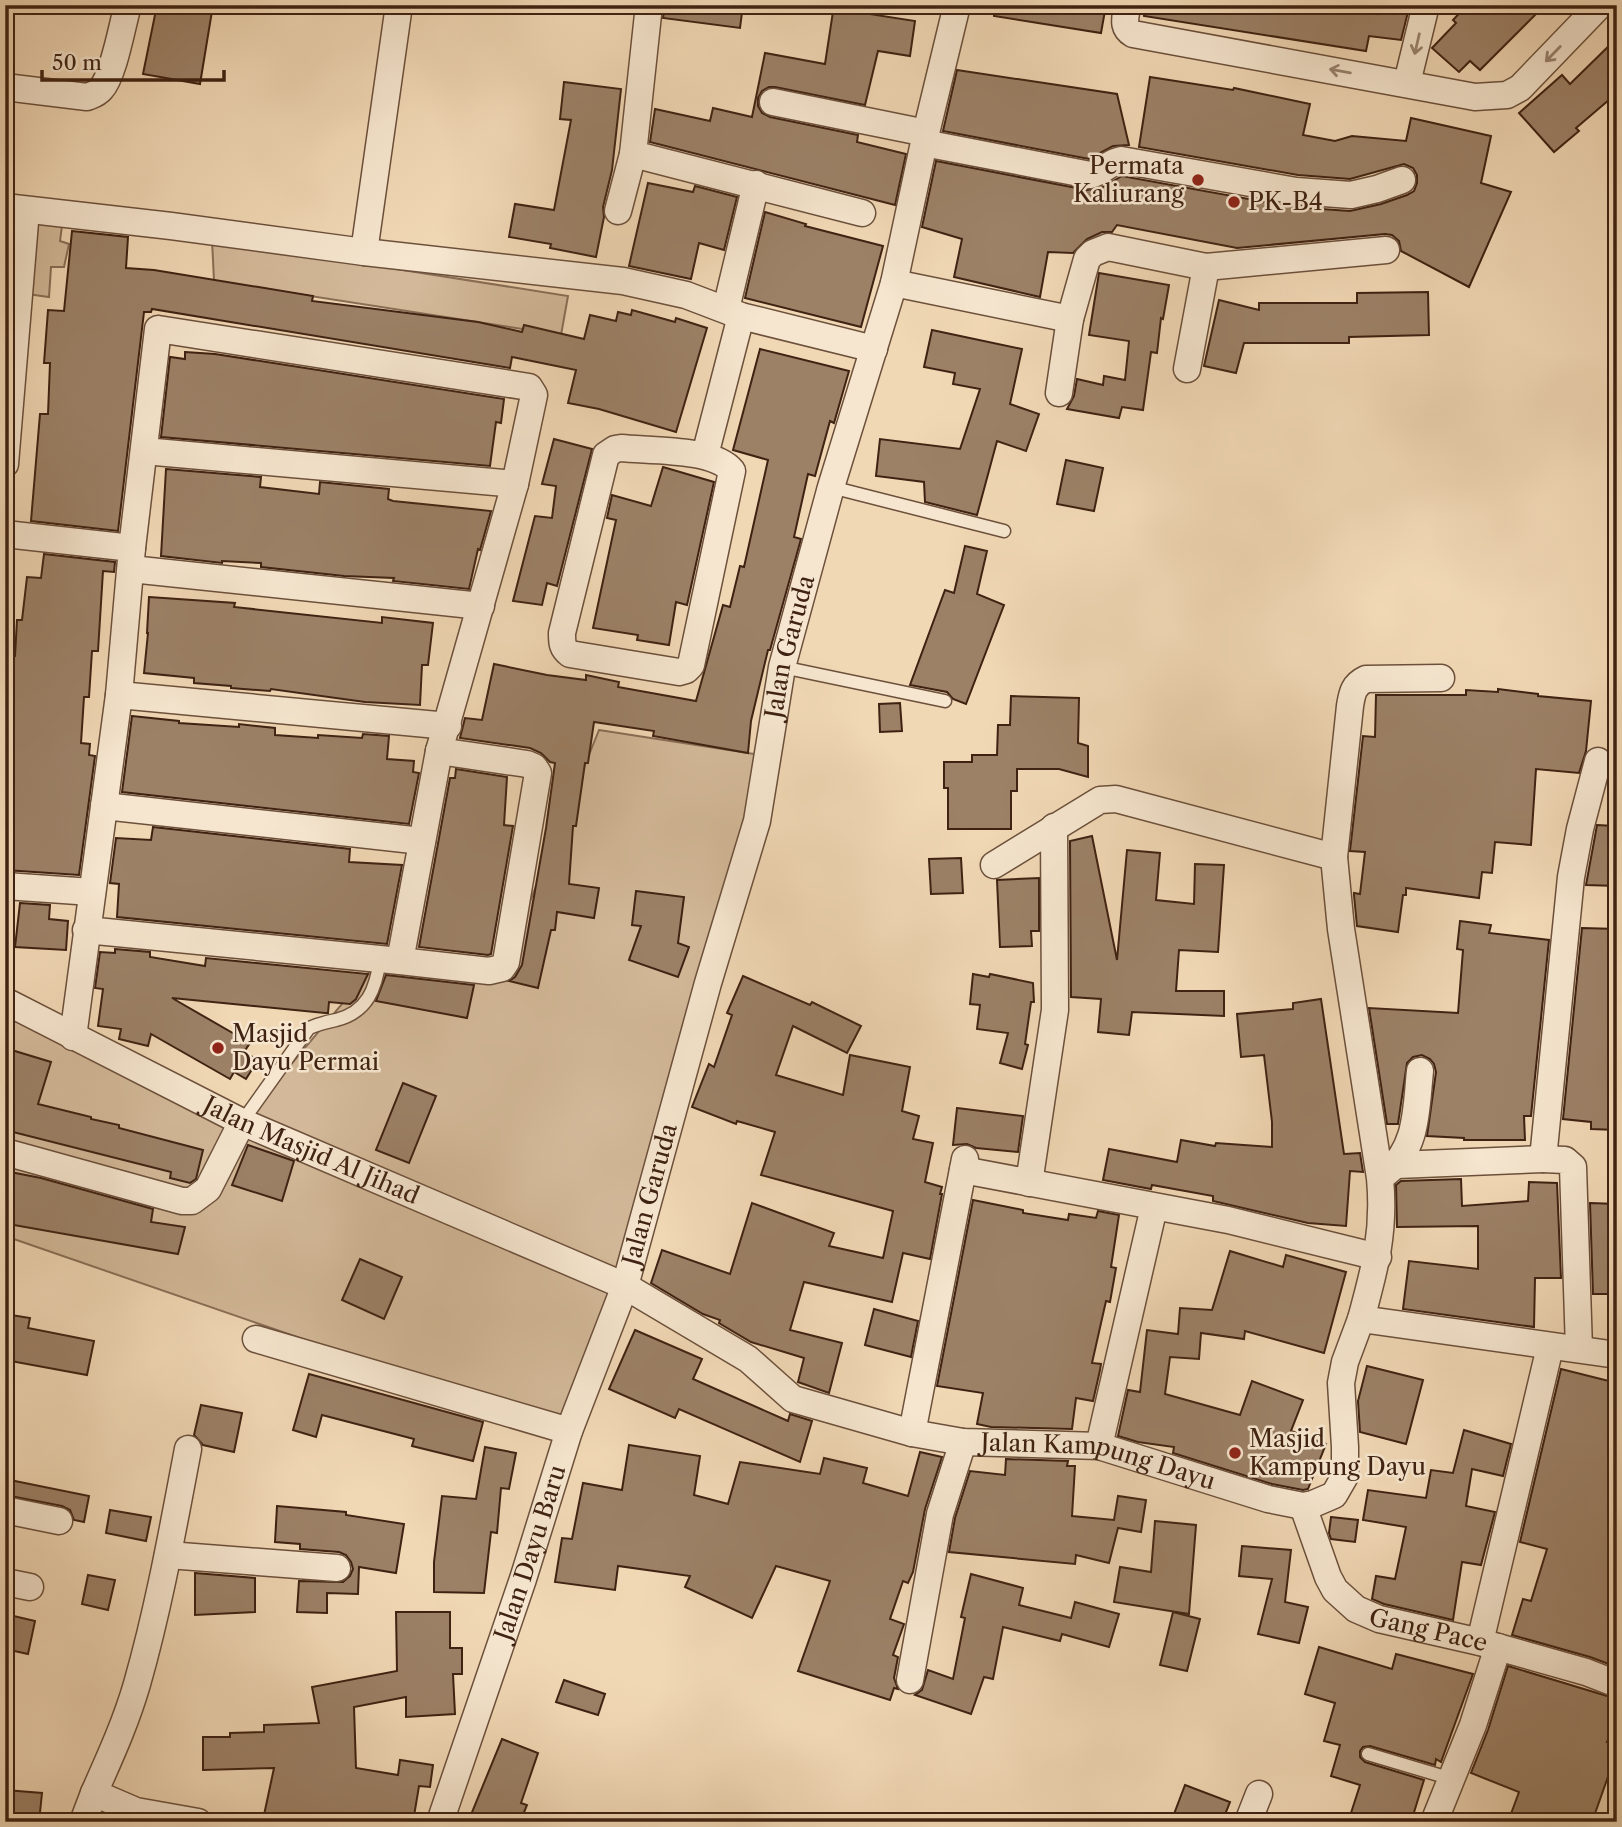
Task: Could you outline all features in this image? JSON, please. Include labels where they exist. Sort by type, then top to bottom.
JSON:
[{"type":"street","points":[[5,87],[94,95],[101,90],[108,78],[128,5]]},
{"type":"street","points":[[363,252],[400,5]]},
{"type":"street","points":[[618,211],[633,154],[649,5]]},
{"type":"street","name":"Jalan Garuda","points":[[625,1286],[708,983],[757,821],[782,667],[831,487],[894,283],[957,5]]},
{"type":"street","points":[[1127,5],[1125,24],[1133,34],[1475,97],[1507,95],[1520,88],[1600,5]]},
{"type":"street","points":[[1407,83],[1426,5]]},
{"type":"street","points":[[773,102],[1090,175],[1100,173],[1112,162],[1121,160],[1296,191],[1351,195],[1402,180]]},
{"type":"street","points":[[633,154],[862,213]]},
{"type":"street","points":[[705,456],[756,184]]},
{"type":"street","points":[[5,464],[16,208],[363,252],[623,281],[686,295],[733,312],[874,349]]},
{"type":"street","points":[[1059,393],[1070,319],[1087,258],[1102,248],[1206,267],[1386,250]]},
{"type":"street","points":[[1187,369],[1206,267]]},
{"type":"street","points":[[894,283],[1070,319]]},
{"type":"street","points":[[73,1037],[119,695],[158,329],[529,387],[534,395],[515,484],[439,751],[422,841],[390,960]]},
{"type":"street","points":[[621,448],[705,456],[728,466],[732,476],[691,665],[680,672],[570,654],[564,650],[562,633],[606,455],[621,448]]},
{"type":"street","points":[[144,451],[515,484]]},
{"type":"street","points":[[5,534],[132,559],[481,606]]},
{"type":"street","points":[[1303,1506],[1334,1495],[1345,1476],[1341,1383],[1378,1257],[1388,1172],[1341,929],[1334,858],[1350,706],[1355,687],[1361,681],[1373,678],[1441,678]]},
{"type":"street","points":[[119,695],[448,726]]},
{"type":"street","points":[[86,930],[489,971],[502,968],[506,962],[538,773],[534,767],[527,764],[439,751]]},
{"type":"street","points":[[1543,1159],[1571,877],[1580,828],[1598,761]]},
{"type":"street","points":[[994,865],[1100,800],[1116,799],[1334,858]]},
{"type":"street","points":[[104,806],[422,841]]},
{"type":"street","points":[[1029,1183],[1055,1010],[1054,827]]},
{"type":"street","points":[[5,886],[92,892]]},
{"type":"street","name":"Jalan Masjid Al Jihad","points":[[5,1001],[242,1122],[625,1286]]},
{"type":"street","points":[[1388,1172],[1414,1134],[1420,1071]]},
{"type":"street","points":[[5,1152],[182,1201],[192,1201],[208,1189],[242,1122]]},
{"type":"street","points":[[1388,1172],[1543,1159],[1565,1160],[1573,1167],[1579,1349]]},
{"type":"street","points":[[912,1433],[964,1165],[1029,1183],[1228,1220],[1378,1257]]},
{"type":"street","points":[[1099,1446],[1154,1207]]},
{"type":"street","name":"Jalan Dayu Baru","points":[[440,1822],[523,1579],[569,1431],[625,1286]]},
{"type":"street","name":"Jalan Kampung Dayu","points":[[625,1286],[748,1359],[793,1399],[912,1433],[963,1441],[1099,1446],[1268,1499],[1303,1506]]},
{"type":"street","points":[[1361,1319],[1617,1355]]},
{"type":"street","points":[[256,1339],[569,1431]]},
{"type":"street","points":[[1434,1822],[1452,1779],[1489,1645],[1550,1347]]},
{"type":"street","points":[[910,1680],[940,1514],[963,1441]]},
{"type":"street","points":[[83,1822],[118,1741],[137,1685],[168,1555],[188,1449]]},
{"type":"street","name":"Gang Pace","points":[[1303,1506],[1328,1577],[1335,1590],[1356,1609],[1379,1619],[1489,1645],[1586,1672],[1617,1684]]},
{"type":"street","points":[[5,1510],[59,1521]]},
{"type":"street","points":[[168,1555],[337,1568]]},
{"type":"street","points":[[94,1793],[136,1811],[198,1822]]},
{"type":"street","points":[[1248,1822],[1259,1794]]},
{"type":"lane","points":[[831,487],[1004,531]]},
{"type":"lane","points":[[782,667],[945,702]]},
{"type":"lane","points":[[242,1122],[309,1028],[353,1013],[372,994],[377,980],[390,960]]},
{"type":"lane","points":[[1368,1754],[1452,1779]]},
{"type":"shaded area","points":[[30,213],[63,218],[60,241],[69,244],[64,267],[51,267],[49,297],[27,294]]},
{"type":"shaded area","points":[[212,240],[568,296],[561,335],[214,281]]},
{"type":"shaded area","points":[[599,730],[767,756],[569,1431],[5,1236],[5,1003],[249,1114],[380,959],[506,961]]},
{"type":"building","points":[[157,5],[213,5],[200,84],[143,74]]},
{"type":"building","points":[[665,5],[743,5],[740,28],[663,18]]},
{"type":"building","points":[[834,5],[864,5],[863,13],[915,21],[910,56],[878,51],[865,105],[769,87],[762,91],[758,106],[762,113],[770,117],[858,135],[857,142],[906,154],[895,205],[650,142],[655,109],[710,121],[713,108],[752,117],[765,53],[825,64]]},
{"type":"building","points":[[995,5],[1106,5],[1101,33],[994,16]]},
{"type":"building","points":[[1145,5],[1318,5],[1377,14],[1378,5],[1409,8],[1401,40],[1369,36],[1366,51],[1144,16]]},
{"type":"building","points":[[1467,5],[1545,5],[1480,70],[1470,61],[1459,72],[1432,48],[1456,23],[1453,20]]},
{"type":"building","points":[[1617,38],[1617,93],[1576,128],[1579,131],[1554,152],[1519,113],[1562,75],[1570,84]]},
{"type":"building","points":[[957,70],[1117,94],[1129,145],[1113,146],[1089,159],[943,131]]},
{"type":"building","points":[[1150,77],[1233,90],[1234,88],[1310,104],[1303,135],[1335,141],[1352,136],[1406,141],[1411,118],[1491,136],[1481,183],[1511,192],[1469,287],[1401,251],[1399,241],[1392,235],[1237,248],[1117,225],[1112,232],[1102,232],[1087,239],[1073,253],[1048,252],[1040,297],[954,277],[962,239],[922,227],[936,161],[1087,190],[1101,188],[1122,176],[1293,207],[1350,211],[1381,204],[1414,191],[1417,175],[1413,168],[1404,164],[1350,179],[1298,175],[1139,147]]},
{"type":"building","points":[[564,82],[621,89],[612,170],[603,207],[604,217],[596,257],[550,248],[551,244],[509,237],[515,204],[554,210],[571,120],[560,119]]},
{"type":"building","points":[[648,183],[693,192],[695,186],[737,197],[724,250],[699,243],[691,279],[629,266]]},
{"type":"building","points":[[765,212],[806,224],[805,226],[883,246],[861,327],[745,298]]},
{"type":"building","points":[[72,231],[128,237],[126,268],[154,270],[313,296],[312,301],[478,322],[522,332],[524,325],[584,339],[590,315],[616,321],[618,312],[631,315],[632,310],[675,322],[676,318],[707,328],[676,432],[599,409],[568,403],[576,370],[512,357],[510,368],[152,309],[151,312],[144,312],[118,531],[31,521],[40,414],[48,414],[50,363],[44,363],[48,310],[64,311]]},
{"type":"building","points":[[1099,273],[1169,285],[1163,319],[1161,318],[1157,353],[1151,352],[1143,410],[1122,407],[1119,418],[1067,409],[1074,396],[1077,379],[1103,385],[1104,376],[1125,380],[1129,341],[1089,335]]},
{"type":"building","points":[[1428,292],[1429,335],[1349,337],[1349,343],[1244,343],[1236,373],[1204,366],[1219,300],[1259,310],[1259,303],[1357,303],[1357,293]]},
{"type":"building","points":[[932,330],[1022,349],[1010,404],[1039,414],[1026,451],[997,441],[977,515],[925,502],[924,482],[876,476],[880,439],[960,449],[980,389],[953,384],[955,373],[924,367]]},
{"type":"building","points":[[760,349],[849,371],[834,423],[830,421],[815,476],[808,474],[794,537],[801,539],[768,650],[751,721],[748,753],[653,736],[654,731],[594,722],[576,826],[573,826],[569,884],[599,888],[594,918],[557,912],[555,930],[551,930],[538,988],[509,981],[515,977],[522,965],[555,763],[530,748],[460,738],[465,718],[482,720],[494,664],[586,680],[586,675],[619,682],[618,687],[696,701],[723,605],[730,607],[740,566],[744,567],[768,460],[733,450]]},
{"type":"building","points":[[185,352],[215,354],[504,399],[501,423],[496,422],[490,466],[161,437],[170,357],[185,359]]},
{"type":"building","points":[[554,439],[592,449],[557,586],[547,583],[542,605],[513,601],[535,516],[552,518],[556,486],[542,484]]},
{"type":"building","points":[[1066,460],[1103,468],[1094,511],[1057,504]]},
{"type":"building","points":[[663,467],[714,482],[687,605],[676,602],[669,645],[637,640],[638,635],[593,628],[616,520],[607,518],[612,495],[651,506]]},
{"type":"building","points":[[166,469],[261,477],[260,487],[319,494],[320,482],[389,489],[388,499],[393,501],[491,511],[480,550],[478,549],[469,589],[393,581],[394,578],[344,576],[261,567],[261,563],[222,563],[161,556]]},
{"type":"building","points":[[965,546],[987,551],[977,594],[1004,605],[966,704],[953,699],[947,692],[910,685],[945,590],[954,593]]},
{"type":"building","points":[[44,554],[115,562],[114,572],[103,571],[98,651],[92,651],[89,697],[84,697],[81,743],[90,744],[89,755],[95,756],[79,875],[5,870],[5,655],[15,656],[17,620],[22,620],[27,577],[41,578]]},
{"type":"building","points":[[149,597],[235,603],[234,607],[382,623],[382,617],[433,623],[428,665],[422,665],[420,705],[365,702],[271,689],[231,688],[194,683],[194,678],[144,673]]},
{"type":"building","points":[[1498,689],[1591,701],[1586,751],[1579,773],[1536,769],[1531,845],[1495,842],[1492,873],[1482,872],[1479,898],[1406,888],[1398,932],[1357,926],[1354,893],[1360,894],[1365,852],[1350,851],[1363,736],[1375,737],[1376,695],[1466,695],[1466,690],[1498,692]]},
{"type":"building","points":[[1011,696],[1079,698],[1078,743],[1088,746],[1088,777],[1059,769],[1017,769],[1017,791],[1011,791],[1011,829],[948,829],[948,788],[944,788],[944,762],[972,762],[972,755],[997,755],[998,725],[1010,725]]},
{"type":"building","points":[[900,703],[902,731],[880,732],[879,704]]},
{"type":"building","points":[[132,716],[179,723],[239,727],[239,724],[275,728],[275,735],[318,738],[318,735],[362,738],[363,734],[389,736],[387,759],[414,761],[413,772],[419,773],[409,824],[122,792]]},
{"type":"building","points":[[456,769],[507,777],[504,825],[513,826],[491,954],[488,955],[419,947],[450,778],[455,778]]},
{"type":"building","points":[[1597,825],[1614,826],[1611,859],[1617,860],[1617,886],[1586,885]]},
{"type":"building","points":[[153,827],[350,849],[349,862],[402,865],[387,944],[117,917],[119,884],[110,883],[116,838],[151,840]]},
{"type":"building","points":[[1092,836],[1117,960],[1127,850],[1160,853],[1156,900],[1194,904],[1195,864],[1224,865],[1218,952],[1179,950],[1176,991],[1224,991],[1224,1016],[1132,1012],[1129,1035],[1098,1032],[1101,999],[1071,997],[1070,841]]},
{"type":"building","points":[[961,858],[963,893],[931,894],[929,859]]},
{"type":"building","points":[[1039,878],[1039,931],[1031,931],[1032,946],[1000,947],[997,880]]},
{"type":"building","points":[[636,891],[684,897],[678,943],[689,947],[678,977],[629,960],[641,926],[632,925]]},
{"type":"building","points":[[20,903],[50,905],[49,919],[68,921],[66,950],[15,947]]},
{"type":"building","points":[[1460,921],[1491,925],[1489,933],[1549,940],[1531,1116],[1524,1116],[1525,1140],[1464,1140],[1427,1136],[1436,1072],[1430,1059],[1422,1055],[1413,1057],[1407,1063],[1398,1124],[1387,1124],[1369,1008],[1458,1013],[1463,950],[1457,949]]},
{"type":"building","points":[[1582,928],[1617,929],[1617,1130],[1591,1129],[1591,1122],[1563,1119]]},
{"type":"building","points":[[115,949],[150,952],[150,957],[205,966],[206,958],[368,974],[356,999],[350,1004],[329,1002],[328,1013],[172,998],[250,1043],[244,1052],[258,1060],[246,1079],[234,1072],[230,1079],[151,1034],[148,1046],[119,1039],[121,1029],[98,1026],[103,989],[95,988],[100,952],[115,953]]},
{"type":"building","points":[[973,974],[989,977],[990,974],[1033,983],[1034,1002],[1031,1002],[1025,1044],[1028,1045],[1022,1069],[1000,1063],[1008,1033],[977,1029],[980,1005],[970,1004]]},
{"type":"building","points":[[386,975],[474,985],[467,1018],[376,1001]]},
{"type":"building","points":[[743,976],[810,1005],[812,1002],[861,1026],[847,1053],[793,1026],[776,1075],[843,1095],[850,1055],[910,1067],[902,1111],[919,1116],[913,1139],[933,1143],[925,1182],[942,1187],[942,1194],[930,1259],[903,1253],[892,1302],[804,1282],[790,1330],[842,1343],[829,1393],[798,1382],[804,1358],[751,1342],[719,1323],[720,1320],[703,1314],[651,1283],[662,1250],[730,1274],[752,1203],[834,1233],[829,1246],[883,1258],[893,1211],[761,1175],[775,1132],[737,1121],[736,1124],[692,1107],[709,1064],[714,1067],[732,1015],[727,1013]]},
{"type":"building","points":[[1321,999],[1344,1154],[1360,1153],[1363,1172],[1350,1171],[1346,1226],[1308,1223],[1213,1201],[1213,1196],[1152,1185],[1151,1189],[1103,1180],[1109,1149],[1177,1162],[1181,1140],[1215,1146],[1216,1143],[1272,1147],[1272,1122],[1264,1055],[1241,1057],[1237,1014],[1293,1009],[1293,1003]]},
{"type":"building","points":[[5,1048],[51,1062],[38,1104],[203,1150],[196,1179],[190,1183],[170,1178],[171,1172],[5,1130]]},
{"type":"building","points":[[403,1083],[436,1096],[409,1163],[376,1150]]},
{"type":"building","points":[[957,1108],[1023,1116],[1018,1152],[976,1148],[967,1144],[953,1145]]},
{"type":"building","points":[[248,1145],[294,1161],[282,1201],[232,1185]]},
{"type":"building","points":[[5,1171],[41,1178],[153,1209],[151,1222],[185,1227],[178,1254],[8,1224],[13,1198],[5,1197]]},
{"type":"building","points":[[1461,1179],[1462,1206],[1528,1201],[1529,1182],[1557,1183],[1561,1278],[1535,1278],[1534,1327],[1403,1309],[1409,1261],[1478,1269],[1478,1226],[1397,1227],[1396,1185],[1401,1181]]},
{"type":"building","points":[[973,1200],[1023,1210],[1023,1213],[1068,1220],[1069,1214],[1096,1218],[1098,1211],[1119,1215],[1111,1267],[1116,1268],[1110,1302],[1106,1301],[1092,1363],[1101,1364],[1100,1370],[1093,1401],[1076,1398],[1072,1429],[991,1427],[977,1424],[983,1393],[937,1386]]},
{"type":"building","points":[[1590,1203],[1617,1204],[1617,1250],[1612,1249],[1612,1294],[1593,1294]]},
{"type":"building","points":[[1230,1251],[1283,1267],[1286,1255],[1346,1272],[1324,1353],[1245,1331],[1244,1339],[1201,1333],[1199,1359],[1170,1357],[1165,1394],[1240,1415],[1252,1381],[1303,1400],[1291,1431],[1326,1444],[1308,1489],[1272,1484],[1173,1453],[1174,1447],[1118,1436],[1128,1390],[1140,1392],[1147,1330],[1178,1334],[1180,1308],[1212,1310]]},
{"type":"building","points":[[360,1259],[402,1277],[384,1319],[342,1300]]},
{"type":"building","points":[[874,1309],[918,1321],[911,1357],[865,1345]]},
{"type":"building","points":[[5,1314],[30,1318],[28,1328],[94,1341],[87,1375],[5,1360]]},
{"type":"building","points":[[635,1330],[702,1359],[693,1379],[788,1421],[790,1414],[812,1421],[800,1462],[679,1409],[675,1418],[609,1389]]},
{"type":"building","points":[[1367,1366],[1423,1380],[1406,1444],[1360,1432],[1358,1401]]},
{"type":"building","points":[[1561,1369],[1617,1383],[1617,1416],[1611,1438],[1617,1440],[1617,1667],[1512,1635],[1523,1599],[1531,1601],[1547,1549],[1520,1542]]},
{"type":"building","points":[[309,1374],[483,1422],[473,1461],[412,1446],[414,1439],[322,1415],[316,1437],[293,1430]]},
{"type":"building","points":[[201,1405],[242,1413],[234,1452],[203,1445],[194,1435]]},
{"type":"building","points":[[1464,1430],[1511,1444],[1503,1476],[1472,1469],[1466,1506],[1495,1512],[1481,1565],[1462,1562],[1453,1620],[1372,1599],[1376,1576],[1395,1579],[1406,1527],[1363,1520],[1368,1490],[1426,1498],[1431,1470],[1453,1473]]},
{"type":"building","points":[[629,1445],[700,1456],[694,1495],[728,1504],[740,1462],[820,1474],[824,1458],[867,1468],[863,1483],[908,1496],[920,1452],[942,1457],[925,1509],[913,1572],[908,1583],[903,1581],[890,1619],[904,1624],[893,1655],[898,1657],[894,1678],[898,1689],[894,1688],[890,1700],[798,1671],[830,1581],[776,1566],[752,1618],[685,1587],[690,1576],[618,1566],[615,1590],[555,1582],[562,1538],[572,1539],[583,1483],[622,1490]]},
{"type":"building","points":[[485,1447],[516,1453],[509,1489],[501,1488],[497,1533],[491,1532],[484,1593],[434,1592],[434,1562],[442,1496],[476,1499]]},
{"type":"building","points":[[1006,1459],[1068,1461],[1067,1466],[1075,1466],[1072,1516],[1114,1520],[1118,1496],[1146,1500],[1141,1532],[1118,1528],[1109,1563],[1076,1555],[1075,1564],[949,1552],[955,1518],[970,1471],[1005,1475]]},
{"type":"building","points":[[5,1479],[89,1496],[84,1522],[74,1520],[70,1510],[62,1506],[5,1495]]},
{"type":"building","points":[[277,1506],[346,1512],[346,1515],[404,1524],[396,1573],[359,1567],[358,1594],[327,1593],[327,1613],[297,1612],[299,1581],[343,1582],[353,1569],[346,1555],[339,1552],[300,1549],[300,1544],[275,1542]]},
{"type":"building","points":[[110,1510],[151,1517],[146,1541],[106,1533]]},
{"type":"building","points":[[1331,1517],[1358,1520],[1355,1542],[1331,1539]]},
{"type":"building","points":[[1155,1521],[1196,1525],[1189,1614],[1114,1602],[1120,1567],[1151,1572]]},
{"type":"building","points":[[1242,1546],[1291,1550],[1285,1602],[1308,1607],[1299,1643],[1258,1634],[1272,1579],[1239,1576]]},
{"type":"building","points":[[195,1573],[255,1578],[255,1612],[195,1615]]},
{"type":"building","points":[[971,1574],[1023,1588],[1019,1605],[1071,1618],[1075,1602],[1119,1614],[1109,1647],[1062,1634],[1060,1641],[1003,1627],[993,1679],[984,1677],[971,1714],[915,1695],[922,1690],[928,1670],[953,1679],[965,1618],[961,1617]]},
{"type":"building","points":[[88,1575],[115,1580],[108,1610],[82,1604]]},
{"type":"building","points":[[396,1612],[450,1612],[450,1648],[462,1648],[462,1674],[453,1674],[455,1714],[406,1717],[406,1697],[354,1707],[356,1768],[398,1775],[400,1760],[433,1765],[430,1787],[419,1786],[413,1822],[342,1822],[303,1815],[302,1822],[295,1822],[264,1815],[274,1768],[203,1770],[203,1737],[230,1737],[230,1733],[264,1732],[264,1725],[319,1723],[312,1687],[397,1671]]},
{"type":"building","points":[[1173,1612],[1200,1619],[1187,1671],[1160,1665]]},
{"type":"building","points":[[5,1614],[35,1621],[28,1654],[5,1649]]},
{"type":"building","points":[[1319,1647],[1392,1669],[1396,1654],[1473,1674],[1441,1762],[1436,1759],[1435,1765],[1370,1746],[1363,1747],[1360,1751],[1360,1757],[1365,1762],[1424,1780],[1411,1822],[1379,1822],[1351,1813],[1360,1785],[1331,1776],[1340,1745],[1324,1741],[1335,1703],[1305,1694]]},
{"type":"building","points":[[1508,1666],[1617,1699],[1617,1717],[1607,1742],[1617,1744],[1617,1773],[1610,1771],[1592,1822],[1508,1822],[1519,1792],[1471,1773]]},
{"type":"building","points":[[564,1680],[605,1694],[598,1715],[556,1702]]},
{"type":"building","points":[[502,1739],[538,1753],[521,1803],[527,1805],[520,1822],[468,1822]]},
{"type":"building","points":[[1185,1785],[1230,1802],[1222,1822],[1171,1822]]},
{"type":"building","points":[[5,1790],[42,1793],[39,1822],[5,1822]]},
{"type":"place","name":"Permata Kaliurang","points":[[1198,180]]},
{"type":"place","name":"PK-B4","points":[[1234,202]]},
{"type":"place","name":"Masjid Dayu Permai","points":[[218,1048]]},
{"type":"place","name":"Masjid Kampung Dayu","points":[[1235,1453]]}]
